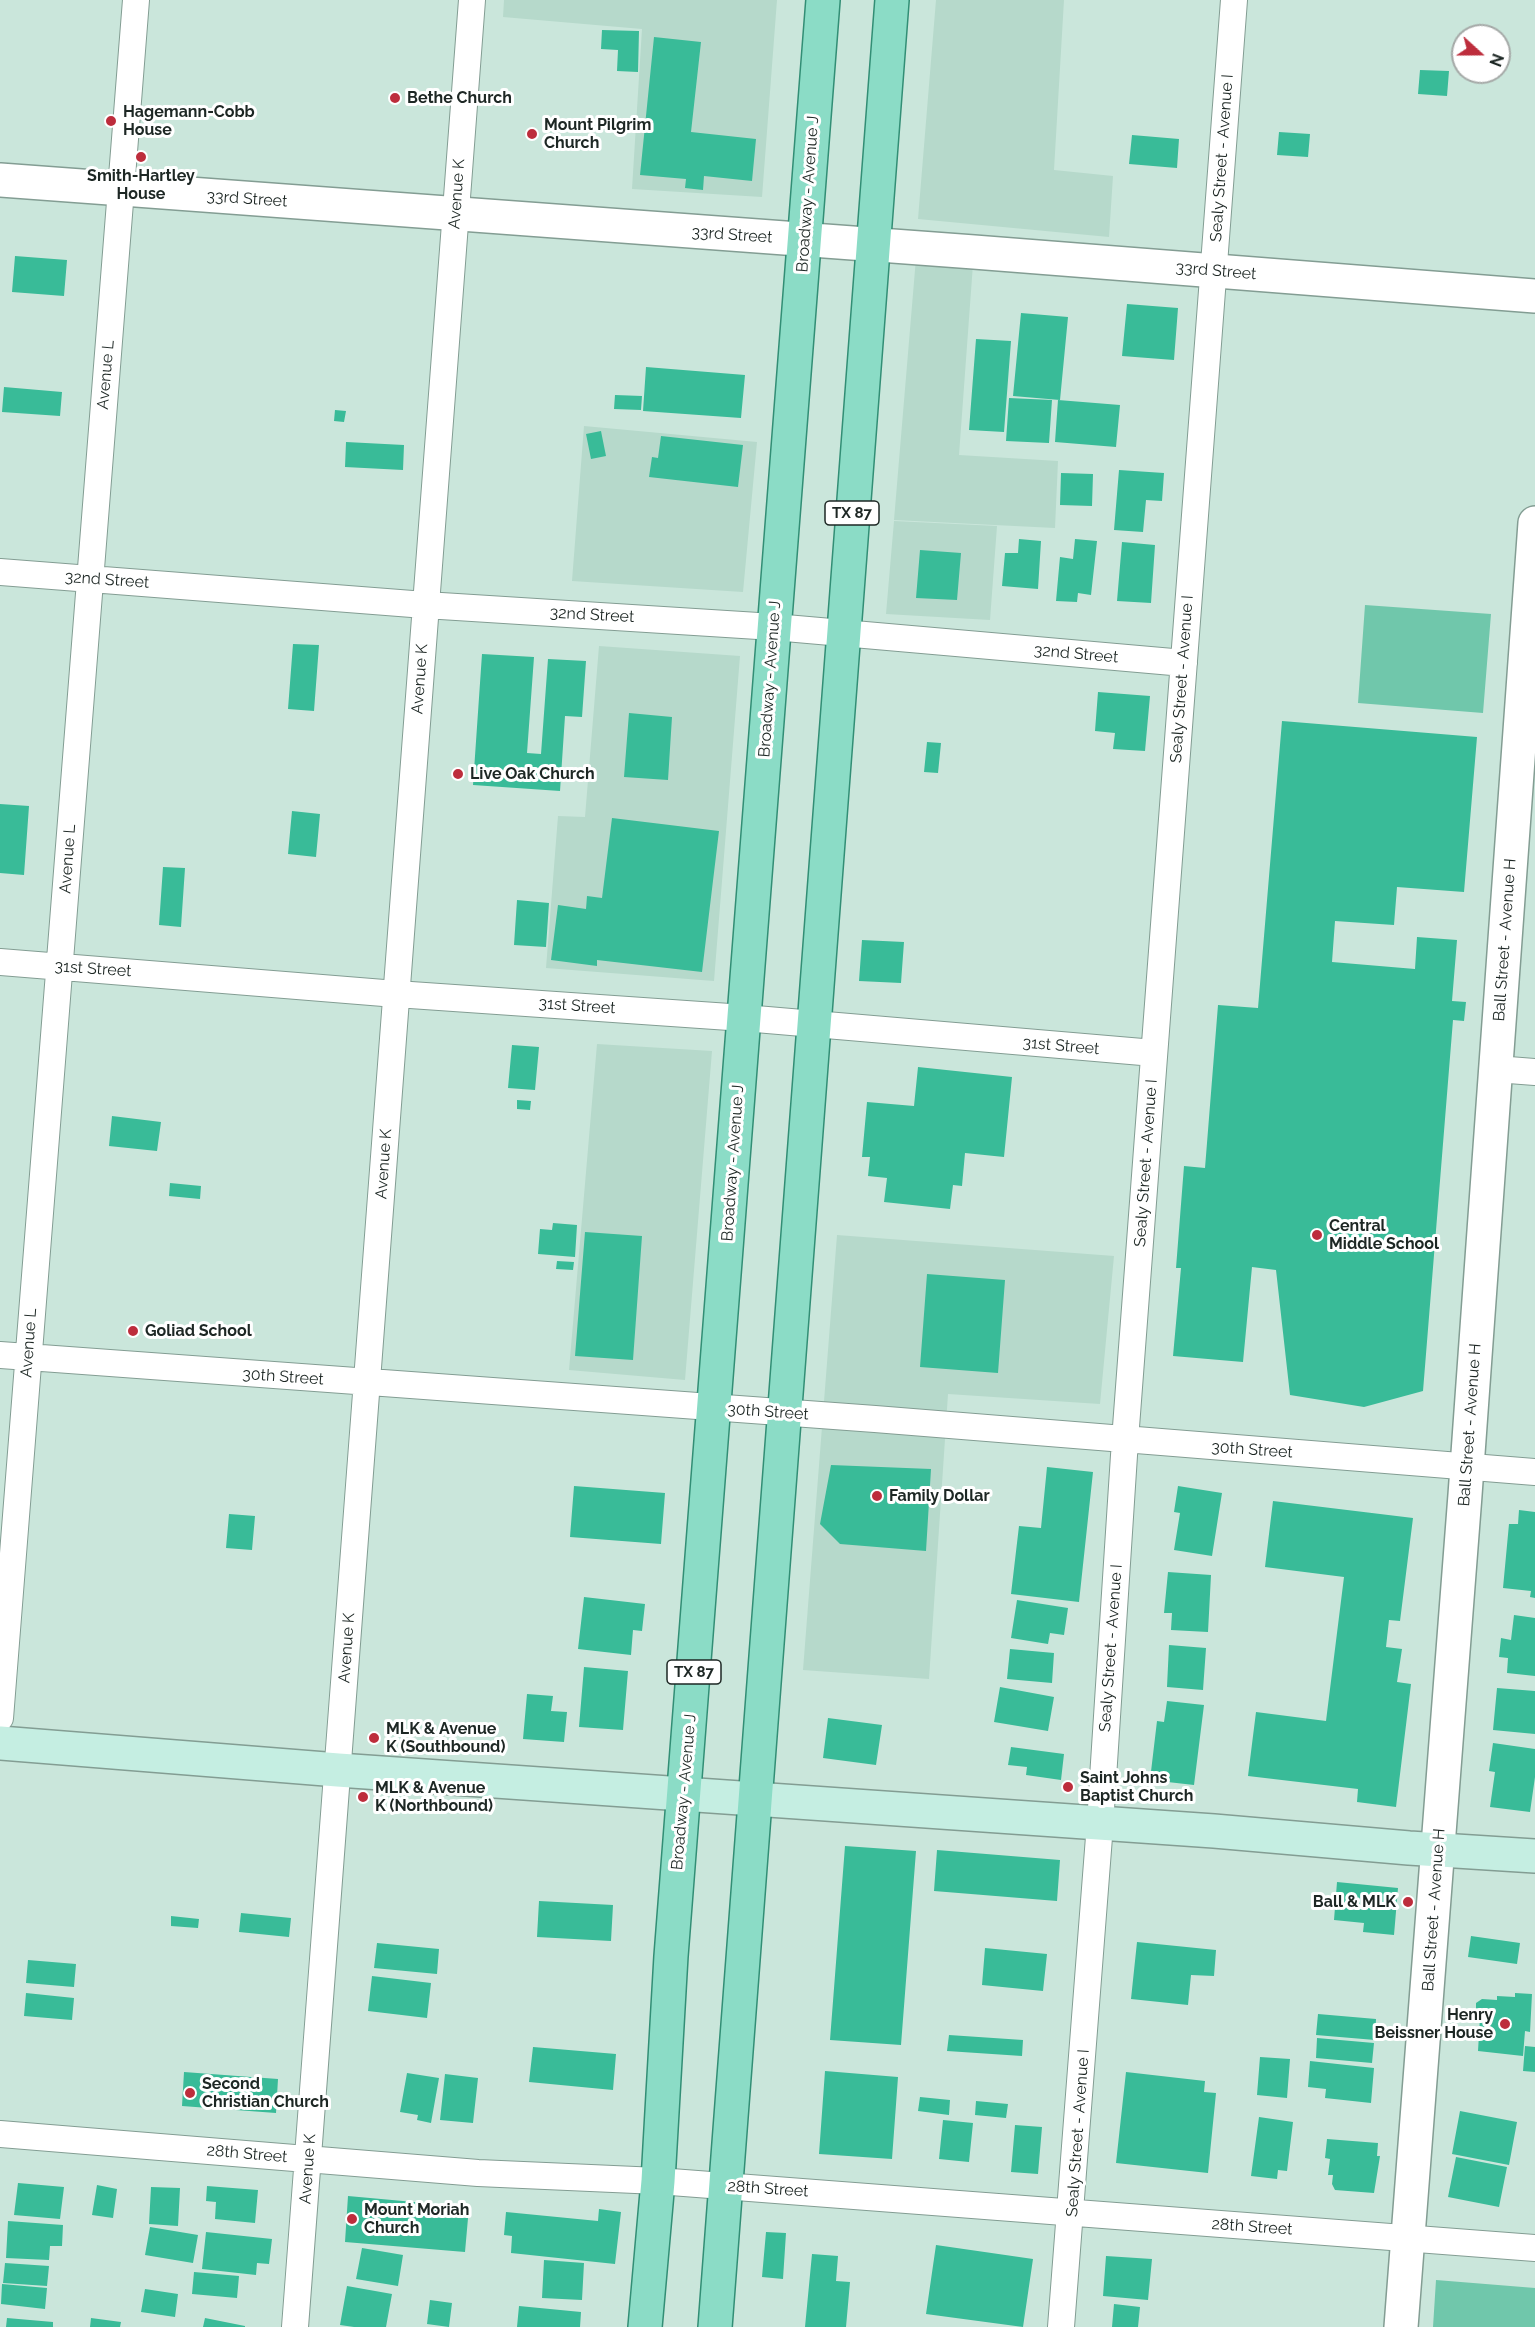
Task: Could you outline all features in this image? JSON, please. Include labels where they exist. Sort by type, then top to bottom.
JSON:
[{"type":"main road","name":"Broadway - Avenue J","points":[[645,2327],[658,2181],[671,1956],[823,0]]},
{"type":"main road","name":"TX 87","points":[[715,2327],[891,0]]},
{"type":"main road","points":[[0,1743],[684,1796],[1214,1831],[1535,1856]]},
{"type":"street","name":"Avenue L","points":[[0,1718],[136,0]]},
{"type":"street","name":"Avenue K","points":[[296,2327],[472,0]]},
{"type":"street","name":"Sealy Street - Avenue I","points":[[1062,2327],[1100,1824],[1125,1440],[1234,0]]},
{"type":"street","name":"33rd Street","points":[[0,180],[873,244],[1535,296]]},
{"type":"street","name":"Ball Street - Avenue H","points":[[1401,2327],[1439,1850],[1496,1070],[1529,687],[1535,523]]},
{"type":"street","name":"32nd Street","points":[[0,572],[425,605],[774,627],[1184,663]]},
{"type":"street","name":"31st Street","points":[[0,962],[396,994],[744,1018],[1154,1053]]},
{"type":"street","points":[[1496,1070],[1535,1072]]},
{"type":"street","name":"30th Street","points":[[0,1355],[1535,1472]]},
{"type":"street","name":"28th Street","points":[[0,2134],[478,2173],[658,2181],[1535,2248]]},
{"type":"shaded area","points":[[504,0],[777,0],[762,197],[632,189],[642,29],[503,17]]},
{"type":"shaded area","points":[[936,0],[1064,0],[1054,170],[1113,176],[1109,237],[918,219]]},
{"type":"shaded area","points":[[916,258],[973,264],[959,455],[1058,461],[1055,528],[894,520]]},
{"type":"shaded area","points":[[584,426],[757,442],[743,592],[572,581]]},
{"type":"shaded area","points":[[894,521],[997,526],[990,620],[886,614]]},
{"type":"shaded area","points":[[599,646],[740,656],[714,981],[546,968],[558,816],[585,817]]},
{"type":"shaded area","points":[[597,1044],[712,1051],[685,1380],[569,1370]]},
{"type":"shaded area","points":[[837,1235],[1114,1256],[1100,1404],[948,1394],[929,1679],[803,1670]]},
{"type":"green space","points":[[1365,605],[1491,614],[1483,713],[1358,703]]},
{"type":"green space","points":[[1436,2280],[1535,2288],[1535,2327],[1433,2327]]},
{"type":"building","points":[[602,30],[639,31],[638,72],[617,71],[618,50],[601,49]]},
{"type":"building","points":[[654,37],[701,42],[691,132],[756,139],[752,181],[704,176],[703,190],[685,188],[686,179],[640,175]]},
{"type":"building","points":[[1420,70],[1449,71],[1447,96],[1418,94]]},
{"type":"building","points":[[1279,132],[1310,134],[1308,157],[1277,155]]},
{"type":"building","points":[[1132,135],[1179,139],[1177,168],[1129,164]]},
{"type":"building","points":[[15,256],[67,260],[64,296],[12,292]]},
{"type":"building","points":[[1127,304],[1178,308],[1174,360],[1122,356]]},
{"type":"building","points":[[1021,313],[1068,317],[1060,400],[1013,396]]},
{"type":"building","points":[[976,339],[1011,341],[1004,432],[969,430]]},
{"type":"building","points":[[646,367],[745,375],[741,418],[643,411]]},
{"type":"building","points":[[4,387],[62,392],[60,416],[2,412]]},
{"type":"building","points":[[615,395],[642,396],[641,410],[614,409]]},
{"type":"building","points":[[1009,398],[1052,400],[1049,443],[1006,441]]},
{"type":"building","points":[[1058,400],[1120,405],[1116,447],[1055,442]]},
{"type":"building","points":[[335,410],[346,411],[344,422],[334,421]]},
{"type":"building","points":[[601,431],[606,456],[591,459],[586,434]]},
{"type":"building","points":[[661,436],[743,445],[738,487],[649,477],[652,457],[658,458]]},
{"type":"building","points":[[346,442],[404,445],[403,470],[345,467]]},
{"type":"building","points":[[1119,470],[1164,473],[1162,501],[1146,500],[1143,532],[1114,530]]},
{"type":"building","points":[[1061,473],[1093,474],[1092,506],[1060,505]]},
{"type":"building","points":[[1019,539],[1041,541],[1038,589],[1002,586],[1005,553],[1018,553]]},
{"type":"building","points":[[1075,539],[1097,541],[1091,595],[1078,593],[1077,602],[1056,601],[1060,557],[1073,559]]},
{"type":"building","points":[[1122,542],[1155,545],[1151,603],[1117,601]]},
{"type":"building","points":[[920,550],[961,553],[957,600],[916,598]]},
{"type":"building","points":[[293,644],[319,645],[314,711],[288,709]]},
{"type":"building","points":[[482,654],[534,657],[527,753],[541,754],[548,659],[586,661],[582,717],[565,716],[560,791],[473,785]]},
{"type":"building","points":[[1098,692],[1150,696],[1145,751],[1113,749],[1115,733],[1095,731]]},
{"type":"building","points":[[629,713],[672,717],[668,780],[624,777]]},
{"type":"building","points":[[1282,721],[1477,737],[1464,892],[1397,887],[1394,925],[1335,921],[1332,962],[1415,969],[1417,937],[1457,940],[1452,1001],[1466,1002],[1464,1021],[1453,1020],[1423,1391],[1364,1407],[1290,1395],[1276,1270],[1252,1267],[1243,1362],[1173,1356],[1181,1268],[1176,1268],[1184,1166],[1205,1168],[1218,1005],[1258,1008]]},
{"type":"building","points":[[927,742],[941,743],[938,773],[924,772]]},
{"type":"building","points":[[0,804],[29,806],[24,875],[0,873]]},
{"type":"building","points":[[292,811],[320,814],[316,857],[288,854]]},
{"type":"building","points":[[612,818],[719,831],[702,972],[597,960],[597,966],[551,960],[558,905],[586,909],[587,896],[602,898]]},
{"type":"building","points":[[163,867],[185,868],[181,927],[159,925]]},
{"type":"building","points":[[517,900],[549,903],[546,947],[514,945]]},
{"type":"building","points":[[862,940],[904,942],[901,983],[859,981]]},
{"type":"building","points":[[512,1045],[539,1047],[535,1090],[508,1088]]},
{"type":"building","points":[[918,1067],[1012,1077],[1004,1157],[965,1153],[962,1186],[953,1185],[950,1209],[884,1202],[887,1178],[868,1176],[870,1157],[862,1157],[867,1102],[914,1106]]},
{"type":"building","points":[[517,1100],[531,1101],[530,1110],[517,1109]]},
{"type":"building","points":[[112,1116],[161,1122],[157,1151],[109,1146]]},
{"type":"building","points":[[170,1183],[201,1186],[200,1199],[169,1196]]},
{"type":"building","points":[[553,1223],[577,1225],[575,1257],[538,1254],[540,1229],[552,1230]]},
{"type":"building","points":[[585,1232],[642,1236],[633,1360],[575,1356]]},
{"type":"building","points":[[557,1261],[574,1262],[573,1270],[556,1269]]},
{"type":"building","points":[[927,1274],[1005,1280],[998,1373],[920,1367]]},
{"type":"building","name":"Family Dollar","points":[[831,1465],[931,1469],[926,1551],[840,1544],[820,1524]]},
{"type":"building","points":[[1047,1467],[1093,1472],[1079,1602],[1011,1594],[1019,1526],[1041,1528]]},
{"type":"building","points":[[574,1486],[665,1493],[661,1544],[570,1537]]},
{"type":"building","points":[[1178,1486],[1222,1493],[1212,1556],[1174,1550],[1180,1513],[1174,1512]]},
{"type":"building","points":[[1273,1501],[1413,1518],[1400,1621],[1389,1620],[1386,1647],[1402,1649],[1397,1682],[1411,1684],[1396,1807],[1357,1802],[1358,1789],[1248,1776],[1256,1712],[1326,1721],[1344,1577],[1265,1567]]},
{"type":"building","points":[[1519,1510],[1535,1512],[1535,1598],[1530,1597],[1531,1591],[1503,1588],[1509,1524],[1518,1524]]},
{"type":"building","points":[[229,1514],[255,1516],[252,1550],[226,1548]]},
{"type":"building","points":[[1168,1572],[1211,1575],[1208,1632],[1171,1630],[1172,1613],[1164,1613]]},
{"type":"building","points":[[584,1597],[645,1604],[642,1631],[633,1630],[631,1655],[578,1649]]},
{"type":"building","points":[[1017,1600],[1068,1608],[1064,1635],[1050,1633],[1048,1644],[1011,1638]]},
{"type":"building","points":[[1514,1615],[1535,1618],[1535,1676],[1507,1673],[1508,1658],[1499,1657],[1501,1638],[1511,1640]]},
{"type":"building","points":[[1169,1645],[1206,1648],[1203,1690],[1167,1687]]},
{"type":"building","points":[[1010,1649],[1054,1653],[1052,1683],[1007,1679]]},
{"type":"building","points":[[584,1667],[628,1671],[623,1730],[579,1727]]},
{"type":"building","points":[[1000,1687],[1054,1697],[1048,1731],[994,1722]]},
{"type":"building","points":[[1497,1688],[1535,1691],[1535,1734],[1493,1730]]},
{"type":"building","points":[[527,1694],[553,1696],[551,1711],[567,1712],[564,1742],[523,1739]]},
{"type":"building","points":[[1167,1701],[1204,1705],[1194,1785],[1150,1780],[1157,1721],[1164,1722]]},
{"type":"building","points":[[828,1718],[882,1725],[876,1765],[823,1758]]},
{"type":"building","points":[[1493,1743],[1535,1749],[1535,1777],[1530,1812],[1490,1807],[1495,1772],[1489,1771]]},
{"type":"building","points":[[1011,1747],[1064,1754],[1061,1780],[1026,1775],[1027,1767],[1008,1765]]},
{"type":"building","points":[[845,1846],[916,1851],[901,2045],[830,2040]]},
{"type":"building","points":[[937,1850],[1060,1860],[1057,1901],[934,1891]]},
{"type":"building","points":[[1337,1882],[1398,1888],[1394,1935],[1363,1932],[1364,1923],[1334,1920]]},
{"type":"building","points":[[539,1901],[613,1905],[611,1941],[537,1937]]},
{"type":"building","points":[[241,1913],[291,1918],[289,1937],[239,1932]]},
{"type":"building","points":[[171,1916],[199,1919],[198,1928],[171,1926]]},
{"type":"building","points":[[1471,1936],[1520,1943],[1517,1964],[1468,1957]]},
{"type":"building","points":[[1137,1942],[1216,1950],[1214,1976],[1191,1975],[1188,2005],[1131,1999]]},
{"type":"building","points":[[377,1943],[439,1949],[437,1974],[374,1968]]},
{"type":"building","points":[[985,1948],[1047,1954],[1043,1991],[982,1985]]},
{"type":"building","points":[[28,1960],[76,1964],[74,1987],[26,1983]]},
{"type":"building","points":[[372,1976],[431,1983],[427,2018],[368,2011]]},
{"type":"building","points":[[26,1993],[74,1998],[72,2020],[24,2016]]},
{"type":"building","name":"Henry Beissner House","points":[[1515,1993],[1532,1994],[1530,2032],[1525,2031],[1523,2056],[1478,2051],[1480,2017],[1476,2013],[1476,2003],[1482,1999],[1497,2000],[1497,1996],[1515,1997]]},
{"type":"building","points":[[1318,2014],[1376,2019],[1375,2040],[1316,2035]]},
{"type":"building","points":[[949,2035],[1023,2040],[1022,2056],[947,2051]]},
{"type":"building","points":[[1317,2038],[1374,2043],[1372,2063],[1316,2058]]},
{"type":"building","points":[[1525,2046],[1535,2047],[1535,2072],[1523,2071]]},
{"type":"building","points":[[533,2047],[616,2054],[613,2090],[529,2082]]},
{"type":"building","points":[[1260,2057],[1290,2059],[1287,2098],[1257,2095]]},
{"type":"building","points":[[1310,2061],[1374,2068],[1371,2103],[1325,2098],[1326,2089],[1308,2087]]},
{"type":"building","points":[[825,2071],[898,2077],[892,2159],[819,2154]]},
{"type":"building","points":[[184,2072],[278,2079],[276,2113],[182,2106]]},
{"type":"building","points":[[1126,2072],[1205,2081],[1204,2092],[1216,2093],[1208,2173],[1116,2163]]},
{"type":"building","points":[[407,2073],[439,2078],[431,2123],[417,2120],[418,2115],[400,2112]]},
{"type":"building","points":[[445,2074],[478,2078],[473,2123],[440,2120]]},
{"type":"building","points":[[920,2097],[950,2100],[949,2115],[918,2111]]},
{"type":"building","points":[[976,2101],[1008,2104],[1006,2118],[975,2115]]},
{"type":"building","points":[[1460,2111],[1517,2122],[1509,2165],[1452,2154]]},
{"type":"building","points":[[1259,2117],[1293,2122],[1287,2171],[1278,2170],[1277,2179],[1251,2176]]},
{"type":"building","points":[[943,2120],[973,2123],[969,2162],[939,2159]]},
{"type":"building","points":[[1015,2125],[1042,2127],[1038,2174],[1011,2172]]},
{"type":"building","points":[[1327,2139],[1378,2143],[1377,2156],[1380,2156],[1374,2193],[1335,2190],[1332,2184],[1333,2175],[1328,2175],[1330,2159],[1325,2158]]},
{"type":"building","points":[[1456,2157],[1507,2167],[1499,2207],[1448,2197]]},
{"type":"building","points":[[18,2183],[64,2187],[60,2219],[14,2215]]},
{"type":"building","points":[[97,2185],[117,2189],[113,2218],[92,2215]]},
{"type":"building","points":[[207,2186],[258,2190],[255,2223],[215,2219],[216,2202],[206,2201]]},
{"type":"building","points":[[151,2187],[180,2188],[178,2226],[149,2224]]},
{"type":"building","points":[[348,2196],[469,2207],[465,2252],[345,2242]]},
{"type":"building","points":[[599,2209],[621,2212],[615,2264],[511,2253],[512,2236],[504,2235],[506,2212],[598,2221]]},
{"type":"building","points":[[8,2221],[63,2225],[62,2246],[50,2246],[49,2260],[6,2258]]},
{"type":"building","points":[[150,2227],[198,2235],[193,2263],[145,2255]]},
{"type":"building","points":[[206,2232],[272,2239],[269,2264],[257,2263],[256,2275],[202,2269]]},
{"type":"building","points":[[766,2232],[786,2233],[783,2279],[762,2277]]},
{"type":"building","points":[[936,2245],[1033,2259],[1023,2327],[926,2314]]},
{"type":"building","points":[[362,2248],[403,2255],[398,2286],[356,2279]]},
{"type":"building","points":[[812,2254],[838,2256],[836,2281],[850,2282],[846,2327],[805,2327]]},
{"type":"building","points":[[1106,2256],[1152,2259],[1148,2300],[1103,2296]]},
{"type":"building","points":[[544,2260],[584,2263],[582,2300],[542,2298]]},
{"type":"building","points":[[5,2263],[49,2266],[47,2286],[3,2283]]},
{"type":"building","points":[[194,2272],[239,2276],[237,2298],[192,2294]]},
{"type":"building","points":[[2,2284],[47,2288],[45,2309],[1,2304]]},
{"type":"building","points":[[347,2286],[392,2294],[386,2327],[340,2325]]},
{"type":"building","points":[[145,2289],[178,2294],[175,2317],[141,2312]]},
{"type":"building","points":[[430,2300],[452,2303],[449,2327],[427,2324]]},
{"type":"building","points":[[1114,2304],[1140,2307],[1138,2327],[1112,2327]]},
{"type":"building","points":[[519,2306],[581,2312],[580,2327],[517,2327]]},
{"type":"building","points":[[7,2318],[53,2322],[53,2327],[6,2327]]},
{"type":"building","points":[[91,2318],[121,2322],[120,2327],[90,2327]]},
{"type":"building","points":[[205,2318],[245,2326],[245,2327],[203,2327]]},
{"type":"place","name":"Bethe Church","points":[[395,98]]},
{"type":"place","name":"Hagemann-Cobb House","points":[[111,121]]},
{"type":"place","name":"Mount Pilgrim Church","points":[[532,134]]},
{"type":"place","name":"Smith-Hartley House","points":[[141,157]]},
{"type":"place","name":"Live Oak Church","points":[[458,774]]},
{"type":"place","name":"Central Middle School","points":[[1317,1235]]},
{"type":"place","name":"Goliad School","points":[[133,1331]]},
{"type":"place","name":"Family Dollar","points":[[877,1496]]},
{"type":"place","name":"MLK & Avenue K (Southbound)","points":[[374,1738]]},
{"type":"place","name":"Saint Johns Baptist Church","points":[[1068,1787]]},
{"type":"place","name":"MLK & Avenue K (Northbound)","points":[[363,1797]]},
{"type":"place","name":"Ball & MLK","points":[[1408,1902]]},
{"type":"place","name":"Henry Beissner House","points":[[1505,2024]]},
{"type":"place","name":"Second Christian Church","points":[[190,2093]]},
{"type":"place","name":"Mount Moriah Church","points":[[352,2219]]}]
